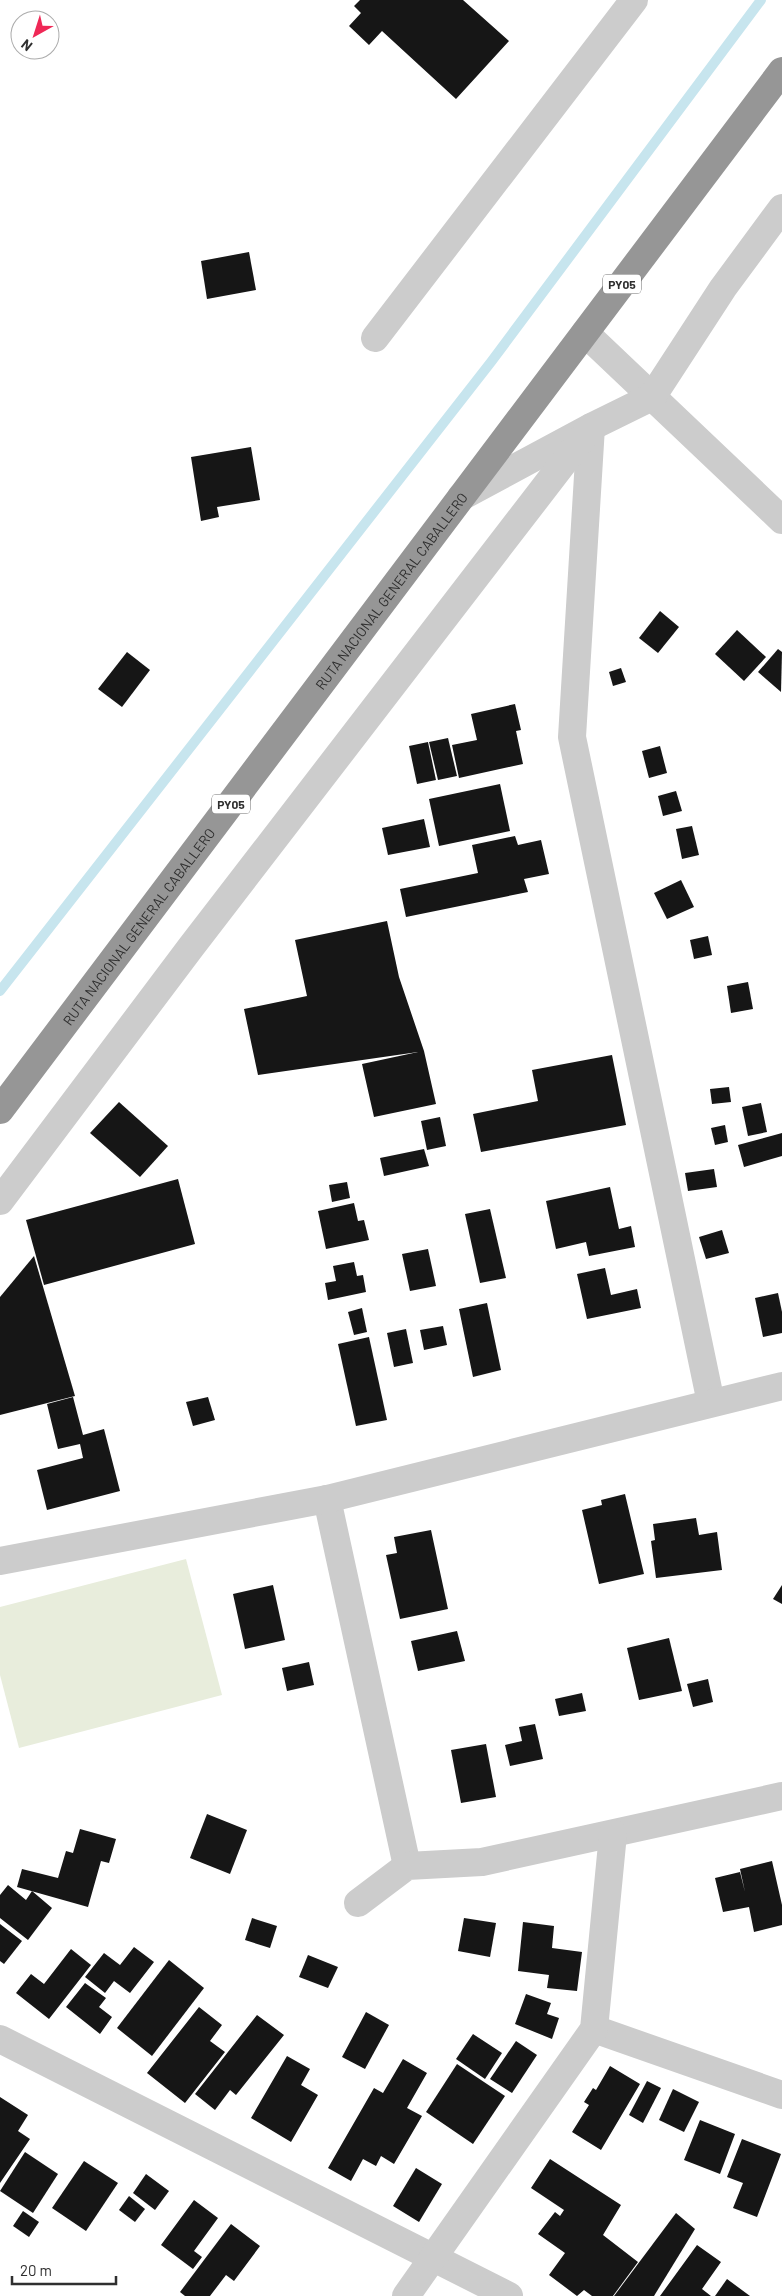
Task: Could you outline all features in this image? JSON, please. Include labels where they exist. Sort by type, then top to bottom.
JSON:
[{"type":"highway","name":"RUTA NACIONAL GENERAL CABALLERO","points":[[0,1110],[782,71]]},
{"type":"street","points":[[375,338],[634,0]]},
{"type":"street","points":[[461,497],[591,427],[652,397],[723,288],[782,208]]},
{"type":"street","points":[[585,333],[782,520]]},
{"type":"street","points":[[0,1201],[203,931],[591,427]]},
{"type":"street","points":[[591,427],[572,737],[710,1403]]},
{"type":"street","points":[[0,1561],[327,1499],[782,1386]]},
{"type":"street","points":[[327,1499],[408,1866]]},
{"type":"street","points":[[358,1902],[408,1866],[482,1862],[782,1796]]},
{"type":"street","points":[[406,2296],[434,2259],[594,2030],[613,1834]]},
{"type":"street","points":[[594,2030],[782,2095]]},
{"type":"street","points":[[0,2039],[509,2296]]},
{"type":"green space","points":[[186,1559],[222,1695],[19,1748],[0,1675],[0,1607]]},
{"type":"building","points":[[360,0],[463,0],[509,41],[456,99],[382,31],[369,45],[349,26],[361,13],[354,6]]},
{"type":"building","points":[[249,252],[256,290],[207,299],[201,261]]},
{"type":"building","points":[[251,447],[260,500],[217,507],[219,517],[201,521],[191,457]]},
{"type":"building","points":[[660,611],[679,627],[658,653],[639,638]]},
{"type":"building","points":[[737,630],[766,657],[744,681],[715,654]]},
{"type":"building","points":[[778,649],[782,652],[781,692],[758,672]]},
{"type":"building","points":[[127,652],[150,670],[122,707],[98,689]]},
{"type":"building","points":[[621,668],[626,682],[613,686],[609,672]]},
{"type":"building","points":[[515,704],[521,730],[516,731],[523,764],[459,778],[452,745],[477,740],[471,714]]},
{"type":"building","points":[[448,738],[457,776],[438,780],[429,742]]},
{"type":"building","points":[[428,742],[436,780],[417,784],[409,746]]},
{"type":"building","points":[[660,746],[667,773],[649,778],[642,751]]},
{"type":"building","points":[[500,784],[510,831],[439,846],[429,799]]},
{"type":"building","points":[[676,791],[682,811],[663,816],[658,796]]},
{"type":"building","points":[[424,819],[430,847],[388,855],[382,828]]},
{"type":"building","points":[[692,826],[699,855],[682,859],[676,829]]},
{"type":"building","points":[[515,836],[518,845],[541,840],[549,874],[524,879],[528,892],[406,917],[400,889],[478,873],[472,845]]},
{"type":"building","points":[[681,880],[694,907],[667,919],[654,893]]},
{"type":"building","points":[[387,921],[399,977],[424,1051],[436,1104],[374,1117],[362,1064],[418,1052],[258,1075],[244,1009],[307,996],[295,940]]},
{"type":"building","points":[[708,936],[712,955],[694,959],[690,940]]},
{"type":"building","points":[[748,982],[753,1009],[731,1013],[727,986]]},
{"type":"building","points":[[612,1055],[626,1125],[481,1152],[473,1114],[538,1101],[532,1070]]},
{"type":"building","points":[[729,1087],[731,1102],[712,1104],[710,1089]]},
{"type":"building","points":[[119,1102],[168,1146],[140,1177],[90,1133]]},
{"type":"building","points":[[761,1103],[767,1132],[748,1136],[742,1107]]},
{"type":"building","points":[[440,1117],[446,1146],[427,1150],[421,1121]]},
{"type":"building","points":[[725,1125],[728,1142],[715,1145],[711,1128]]},
{"type":"building","points":[[782,1133],[782,1156],[744,1167],[738,1145]]},
{"type":"building","points":[[424,1149],[429,1166],[384,1176],[380,1158]]},
{"type":"building","points":[[714,1169],[717,1187],[688,1191],[685,1173]]},
{"type":"building","points":[[178,1179],[195,1244],[44,1285],[26,1220]]},
{"type":"building","points":[[347,1182],[350,1198],[332,1202],[329,1185]]},
{"type":"building","points":[[610,1187],[619,1229],[631,1226],[635,1247],[589,1256],[586,1242],[556,1249],[546,1201]]},
{"type":"building","points":[[354,1203],[358,1221],[364,1220],[369,1240],[326,1249],[318,1211]]},
{"type":"building","points":[[490,1209],[506,1278],[480,1283],[465,1214]]},
{"type":"building","points":[[722,1230],[729,1253],[706,1259],[699,1237]]},
{"type":"building","points":[[428,1249],[436,1286],[410,1291],[402,1254]]},
{"type":"building","points":[[34,1256],[75,1396],[0,1415],[0,1297]]},
{"type":"building","points":[[354,1262],[357,1276],[363,1275],[366,1292],[328,1300],[325,1283],[336,1281],[333,1266]]},
{"type":"building","points":[[605,1268],[611,1295],[637,1289],[641,1308],[587,1319],[577,1274]]},
{"type":"building","points":[[778,1293],[782,1312],[782,1333],[763,1337],[755,1298]]},
{"type":"building","points":[[487,1303],[501,1370],[473,1377],[459,1309]]},
{"type":"building","points":[[362,1308],[367,1332],[354,1335],[348,1312]]},
{"type":"building","points":[[443,1326],[447,1345],[424,1350],[420,1330]]},
{"type":"building","points":[[406,1329],[413,1363],[394,1367],[387,1333]]},
{"type":"building","points":[[369,1337],[387,1420],[356,1426],[338,1344]]},
{"type":"building","points":[[73,1397],[83,1435],[104,1429],[120,1491],[47,1510],[37,1470],[83,1458],[80,1444],[58,1449],[47,1404]]},
{"type":"building","points":[[208,1397],[215,1420],[193,1426],[186,1402]]},
{"type":"building","points":[[625,1494],[644,1574],[599,1584],[582,1510],[602,1505],[601,1500]]},
{"type":"building","points":[[696,1518],[699,1535],[717,1532],[722,1570],[656,1578],[651,1541],[655,1540],[653,1524]]},
{"type":"building","points":[[431,1530],[448,1609],[400,1619],[386,1555],[397,1553],[394,1537]]},
{"type":"building","points":[[273,1585],[285,1640],[245,1649],[233,1594]]},
{"type":"building","points":[[782,1585],[782,1604],[773,1599]]},
{"type":"building","points":[[457,1631],[465,1661],[418,1671],[411,1641]]},
{"type":"building","points":[[669,1638],[682,1691],[639,1700],[627,1648]]},
{"type":"building","points":[[309,1662],[314,1685],[287,1691],[282,1668]]},
{"type":"building","points":[[708,1679],[713,1702],[693,1707],[687,1684]]},
{"type":"building","points":[[582,1693],[586,1711],[559,1716],[555,1699]]},
{"type":"building","points":[[535,1724],[543,1759],[510,1766],[505,1745],[522,1741],[519,1727]]},
{"type":"building","points":[[486,1744],[496,1797],[461,1803],[451,1750]]},
{"type":"building","points":[[207,1814],[247,1830],[230,1874],[190,1858]]},
{"type":"building","points":[[80,1829],[116,1839],[109,1863],[101,1861],[88,1907],[17,1887],[22,1869],[58,1878],[66,1851],[73,1853]]},
{"type":"building","points":[[772,1861],[782,1905],[782,1925],[754,1932],[749,1907],[723,1912],[715,1878],[740,1872],[745,1892],[740,1869]]},
{"type":"building","points":[[8,1885],[26,1900],[32,1891],[52,1908],[28,1940],[0,1918],[0,1895]]},
{"type":"building","points":[[252,1918],[277,1926],[270,1948],[245,1940]]},
{"type":"building","points":[[464,1918],[496,1923],[490,1957],[458,1951]]},
{"type":"building","points":[[523,1922],[554,1926],[552,1948],[582,1952],[577,1991],[547,1988],[549,1975],[518,1971]]},
{"type":"building","points":[[0,1924],[22,1941],[4,1964],[0,1961]]},
{"type":"building","points":[[134,1947],[154,1962],[130,1993],[114,1981],[105,1993],[85,1977],[104,1953],[120,1965]]},
{"type":"building","points":[[71,1949],[91,1965],[49,2019],[16,1993],[31,1974],[44,1984]]},
{"type":"building","points":[[308,1955],[338,1967],[328,1988],[299,1977]]},
{"type":"building","points":[[169,1960],[204,1988],[152,2056],[117,2028]]},
{"type":"building","points":[[85,1983],[106,1998],[99,2007],[112,2017],[100,2034],[66,2007]]},
{"type":"building","points":[[526,1994],[551,2003],[547,2014],[559,2018],[552,2039],[515,2024]]},
{"type":"building","points":[[199,2007],[222,2025],[210,2041],[225,2052],[185,2103],[147,2073]]},
{"type":"building","points":[[366,2012],[389,2025],[365,2069],[342,2057]]},
{"type":"building","points":[[257,2015],[284,2035],[236,2095],[230,2090],[215,2110],[195,2094]]},
{"type":"building","points":[[473,2034],[502,2053],[485,2079],[456,2059]]},
{"type":"building","points":[[516,2041],[537,2055],[512,2093],[490,2079]]},
{"type":"building","points":[[287,2056],[310,2069],[301,2085],[318,2095],[291,2142],[251,2118]]},
{"type":"building","points":[[403,2059],[427,2073],[407,2108],[422,2116],[394,2164],[381,2156],[376,2166],[363,2159],[351,2181],[328,2168],[374,2088],[383,2093]]},
{"type":"building","points":[[457,2064],[505,2096],[473,2144],[426,2112]]},
{"type":"building","points":[[610,2066],[640,2084],[601,2150],[572,2132],[589,2105],[584,2102],[593,2088],[596,2090]]},
{"type":"building","points":[[647,2081],[661,2088],[643,2123],[629,2115]]},
{"type":"building","points":[[673,2089],[699,2102],[684,2132],[659,2120]]},
{"type":"building","points":[[0,2097],[28,2115],[18,2131],[30,2139],[0,2183]]},
{"type":"building","points":[[700,2120],[735,2134],[720,2174],[684,2160]]},
{"type":"building","points":[[742,2139],[781,2154],[757,2217],[733,2208],[743,2183],[727,2177]]},
{"type":"building","points":[[25,2152],[58,2174],[33,2213],[0,2191]]},
{"type":"building","points":[[550,2159],[621,2205],[603,2235],[638,2262],[613,2296],[592,2296],[584,2290],[577,2296],[549,2275],[565,2253],[538,2234],[555,2212],[560,2216],[564,2210],[531,2188]]},
{"type":"building","points":[[84,2161],[118,2183],[86,2231],[52,2208]]},
{"type":"building","points":[[416,2168],[442,2184],[419,2222],[393,2206]]},
{"type":"building","points":[[146,2174],[169,2191],[155,2210],[133,2193]]},
{"type":"building","points":[[129,2196],[145,2209],[135,2222],[119,2210]]},
{"type":"building","points":[[194,2200],[218,2218],[194,2251],[202,2257],[193,2269],[161,2245]]},
{"type":"building","points":[[23,2211],[39,2222],[29,2237],[13,2226]]},
{"type":"building","points":[[676,2213],[695,2229],[654,2296],[614,2296]]},
{"type":"building","points":[[231,2224],[260,2246],[234,2281],[226,2275],[210,2296],[185,2296],[180,2292]]},
{"type":"building","points":[[697,2245],[721,2262],[702,2289],[711,2296],[660,2296]]},
{"type":"building","points":[[727,2279],[750,2296],[715,2296]]},
{"type":"waterway","points":[[0,991],[491,362],[761,0]]}]
